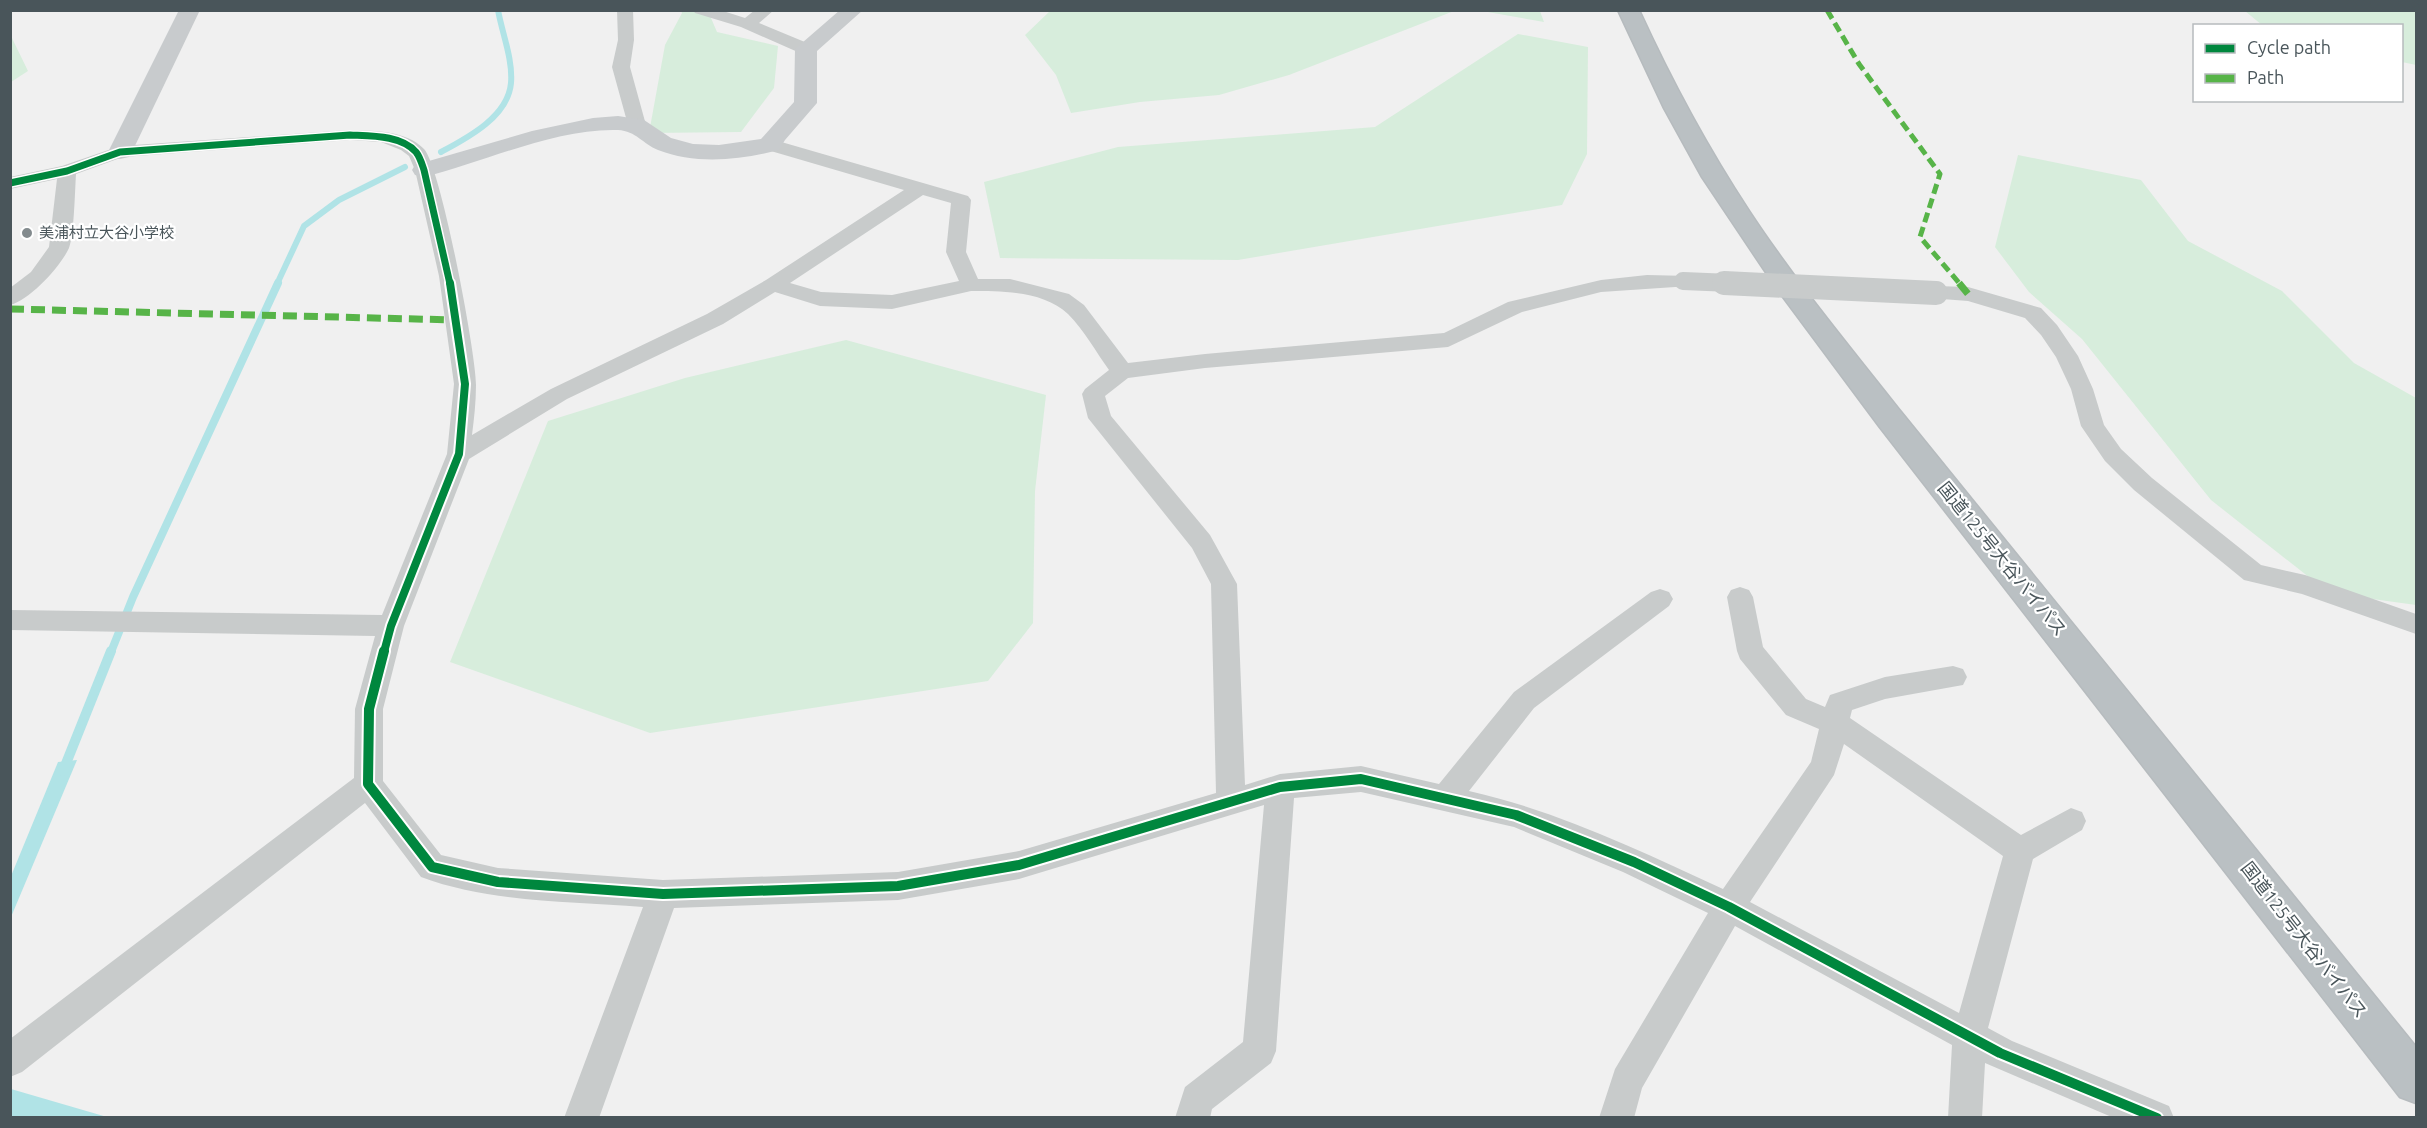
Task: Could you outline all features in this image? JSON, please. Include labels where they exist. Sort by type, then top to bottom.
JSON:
[{"type":"highway","name":"国道125号大谷バイパス","points":[[1628,10],[1694,141],[1745,222],[1806,309],[1890,419],[2416,1081]]},
{"type":"street","points":[[120,152],[190,10]]},
{"type":"street","points":[[625,10],[626,40],[621,67],[637,125]]},
{"type":"street","points":[[701,10],[747,24],[806,49]]},
{"type":"street","points":[[747,24],[766,10]]},
{"type":"street","points":[[771,146],[774,138],[805,103],[806,49],[853,10]]},
{"type":"street","points":[[424,170],[568,130],[601,124],[637,125],[667,145],[710,152],[771,146],[961,200],[956,252],[971,285]]},
{"type":"street","points":[[10,183],[67,171],[120,152],[350,135],[384,137],[408,146],[417,153],[424,170],[449,276],[465,384],[459,454],[391,626],[369,708],[368,784],[432,867],[498,882],[663,894],[898,886],[1019,865],[1280,787],[1361,779],[1516,815],[1634,862],[1729,907],[2000,1053],[2157,1118]]},
{"type":"street","points":[[10,299],[38,276],[59,247],[67,171]]},
{"type":"street","points":[[459,454],[559,393],[715,319],[773,285],[920,188]]},
{"type":"street","points":[[1232,801],[1224,584],[1201,542],[1100,418],[1093,394],[1122,371],[1205,361],[1448,340],[1515,307],[1601,286],[1647,281],[1683,281],[1968,294],[2015,306],[2032,313],[2049,330],[2067,356],[2082,389],[2093,426],[2114,454],[2143,484],[2253,573],[2305,585],[2416,624]]},
{"type":"street","points":[[773,285],[820,299],[892,302],[971,285],[1010,285],[1062,298],[1076,310],[1122,371]]},
{"type":"street","points":[[1740,597],[1750,651],[1796,707],[1835,723],[2020,851]]},
{"type":"street","points":[[1446,798],[1524,700],[1660,599]]},
{"type":"street","points":[[10,620],[391,626]]},
{"type":"street","points":[[1616,1118],[1628,1081],[1729,907],[1824,766],[1840,703],[1885,688],[1953,677]]},
{"type":"street","points":[[10,1060],[368,784]]},
{"type":"street","points":[[1192,1118],[1197,1099],[1259,1051],[1280,787]]},
{"type":"street","points":[[1965,1118],[1969,1037],[2020,851],[2071,821]]},
{"type":"street","points":[[581,1118],[663,894]]},
{"type":"green space","points":[[681,11],[708,11],[717,32],[778,46],[774,88],[741,132],[649,133],[665,45]]},
{"type":"green space","points":[[1050,11],[1454,11],[1289,75],[1219,95],[1140,102],[1071,113],[1056,75],[1025,35]]},
{"type":"green space","points":[[1482,11],[1540,11],[1544,22]]},
{"type":"green space","points":[[2245,11],[2416,11],[2416,65],[2403,62],[2403,24],[2261,24]]},
{"type":"green space","points":[[1518,34],[1588,47],[1587,154],[1562,205],[1238,260],[1000,258],[984,182],[1118,147],[1375,127]]},
{"type":"green space","points":[[11,36],[28,71],[10,82]]},
{"type":"green space","points":[[2018,155],[2141,180],[2188,241],[2282,291],[2354,363],[2416,398],[2416,605],[2329,593],[2211,500],[2082,339],[2029,292],[1995,247]]},
{"type":"green space","points":[[846,340],[1046,395],[1035,491],[1033,623],[988,681],[650,733],[450,662],[548,421],[685,378]]},
{"type":"water","points":[[77,760],[11,917],[11,876],[58,762]]},
{"type":"water","points":[[11,1089],[107,1117],[11,1116]]},
{"type":"waterway","points":[[441,152],[485,125],[502,106],[508,95],[511,83],[510,65],[498,10]]},
{"type":"waterway","points":[[277,284],[304,226],[339,200],[405,167]]},
{"type":"waterway","points":[[111,652],[133,597],[278,283]]},
{"type":"waterway","points":[[63,771],[111,651]]},
{"type":"marked path","points":[[1827,10],[1859,64],[1940,174],[1920,237],[1968,294]]},
{"type":"marked path","points":[[10,309],[456,320]]},
{"type":"cycle path","points":[[10,183],[67,171],[120,152],[253,142],[350,135],[384,137],[408,146],[417,153],[424,170],[449,276],[465,384],[459,454],[391,626],[369,709],[368,784],[432,867],[498,882],[663,894],[898,886],[1019,865],[1280,787],[1361,779],[1516,815],[1634,862],[1729,907],[2000,1053],[2157,1118]]},
{"type":"place","name":"美浦村立大谷小学校","points":[[27,233]]}]
